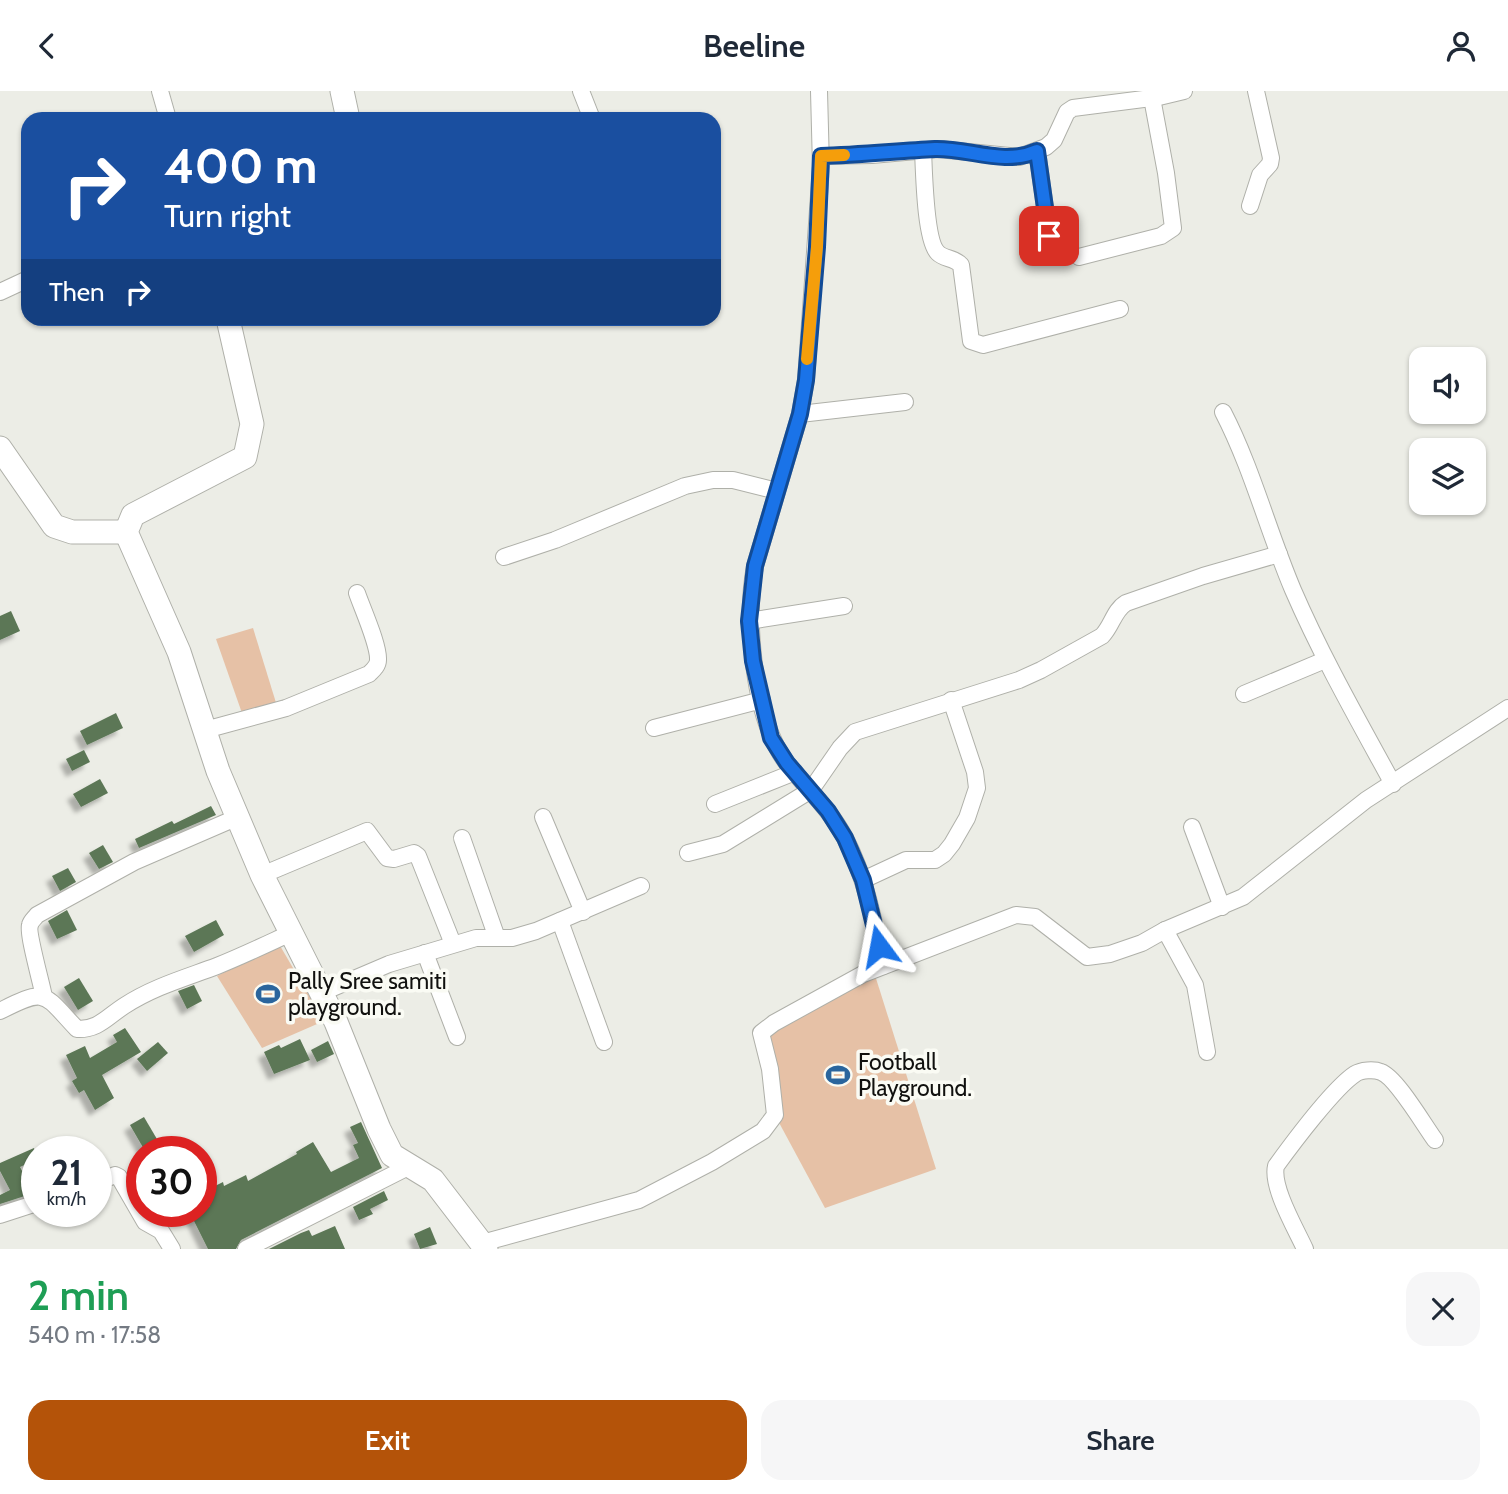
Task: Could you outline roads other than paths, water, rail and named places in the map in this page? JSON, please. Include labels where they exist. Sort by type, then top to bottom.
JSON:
[{"type":"street","points":[[160,91],[165,112]]},
{"type":"street","points":[[342,91],[346,112]]},
{"type":"street","points":[[581,91],[589,112]]},
{"type":"street","points":[[819,91],[821,156],[806,380],[800,414],[755,566],[749,621],[753,661],[771,738],[828,811],[845,838],[863,880],[883,966]]},
{"type":"street","points":[[1250,206],[1260,175],[1270,164],[1271,158],[1256,91]]},
{"type":"street","points":[[821,156],[938,149],[1019,157],[1037,151],[1054,140],[1067,113],[1073,108],[1152,98],[1177,92]]},
{"type":"street","points":[[1079,257],[1161,236],[1173,228],[1152,98]]},
{"type":"street","points":[[923,150],[929,229],[933,246],[938,254],[958,261],[961,265],[971,341],[983,345],[1121,309]]},
{"type":"street","points":[[1037,151],[1049,236]]},
{"type":"street","points":[[0,292],[21,282]]},
{"type":"street","points":[[230,326],[252,424],[245,457],[133,515],[126,532],[178,652],[218,771],[262,875],[336,1022],[392,1155],[433,1180],[484,1246],[639,1200],[712,1162],[762,1131],[775,1115],[770,1069],[761,1033],[774,1023],[863,974],[1016,915],[1035,917],[1087,957],[1110,954],[1142,943],[1243,897],[1366,800],[1508,708]]},
{"type":"street","points":[[800,414],[905,402]]},
{"type":"street","points":[[1223,412],[1236,437],[1279,554],[1325,660],[1393,784]]},
{"type":"street","points":[[0,448],[9,479],[54,526],[72,532],[126,532]]},
{"type":"street","points":[[504,557],[555,540],[685,486],[713,480],[733,480],[777,491]]},
{"type":"street","points":[[688,853],[723,844],[811,790],[840,748],[855,732],[1019,680],[1102,636],[1109,629],[1119,607],[1126,603],[1203,576],[1279,554]]},
{"type":"street","points":[[205,730],[297,704],[369,674],[379,660],[357,593]]},
{"type":"street","points":[[749,621],[844,606]]},
{"type":"street","points":[[1244,694],[1325,660]]},
{"type":"street","points":[[654,728],[762,700]]},
{"type":"street","points":[[863,880],[906,860],[935,860],[952,844],[967,818],[976,788],[975,772],[951,700]]},
{"type":"street","points":[[715,804],[795,772]]},
{"type":"street","points":[[44,997],[30,939],[29,925],[37,915],[134,862],[238,817]]},
{"type":"street","points":[[544,817],[583,912]]},
{"type":"street","points":[[1192,827],[1222,907]]},
{"type":"street","points":[[262,875],[367,831],[387,858],[394,859],[414,853],[418,856],[453,944]]},
{"type":"street","points":[[462,838],[497,938]]},
{"type":"street","points":[[321,993],[389,964],[476,937],[512,938],[583,912],[641,886]]},
{"type":"street","points":[[560,921],[604,1042]]},
{"type":"street","points":[[1166,930],[1195,985],[1207,1052]]},
{"type":"street","points":[[0,1011],[39,996],[49,999],[77,1028],[96,1027],[153,990],[176,979],[216,967],[291,933]]},
{"type":"street","points":[[425,953],[457,1037]]},
{"type":"street","points":[[1305,1249],[1274,1175],[1276,1166],[1355,1074],[1367,1070],[1381,1071],[1391,1078],[1435,1140]]},
{"type":"street","points":[[246,1249],[410,1166]]},
{"type":"street","points":[[112,1176],[119,1177],[145,1222],[162,1231],[172,1249]]},
{"type":"street","points":[[0,1215],[21,1208]]},
{"type":"place","name":"Pally Sree samiti playground.","points":[[268,994]]},
{"type":"place","name":"Football Playground.","points":[[838,1075]]}]
